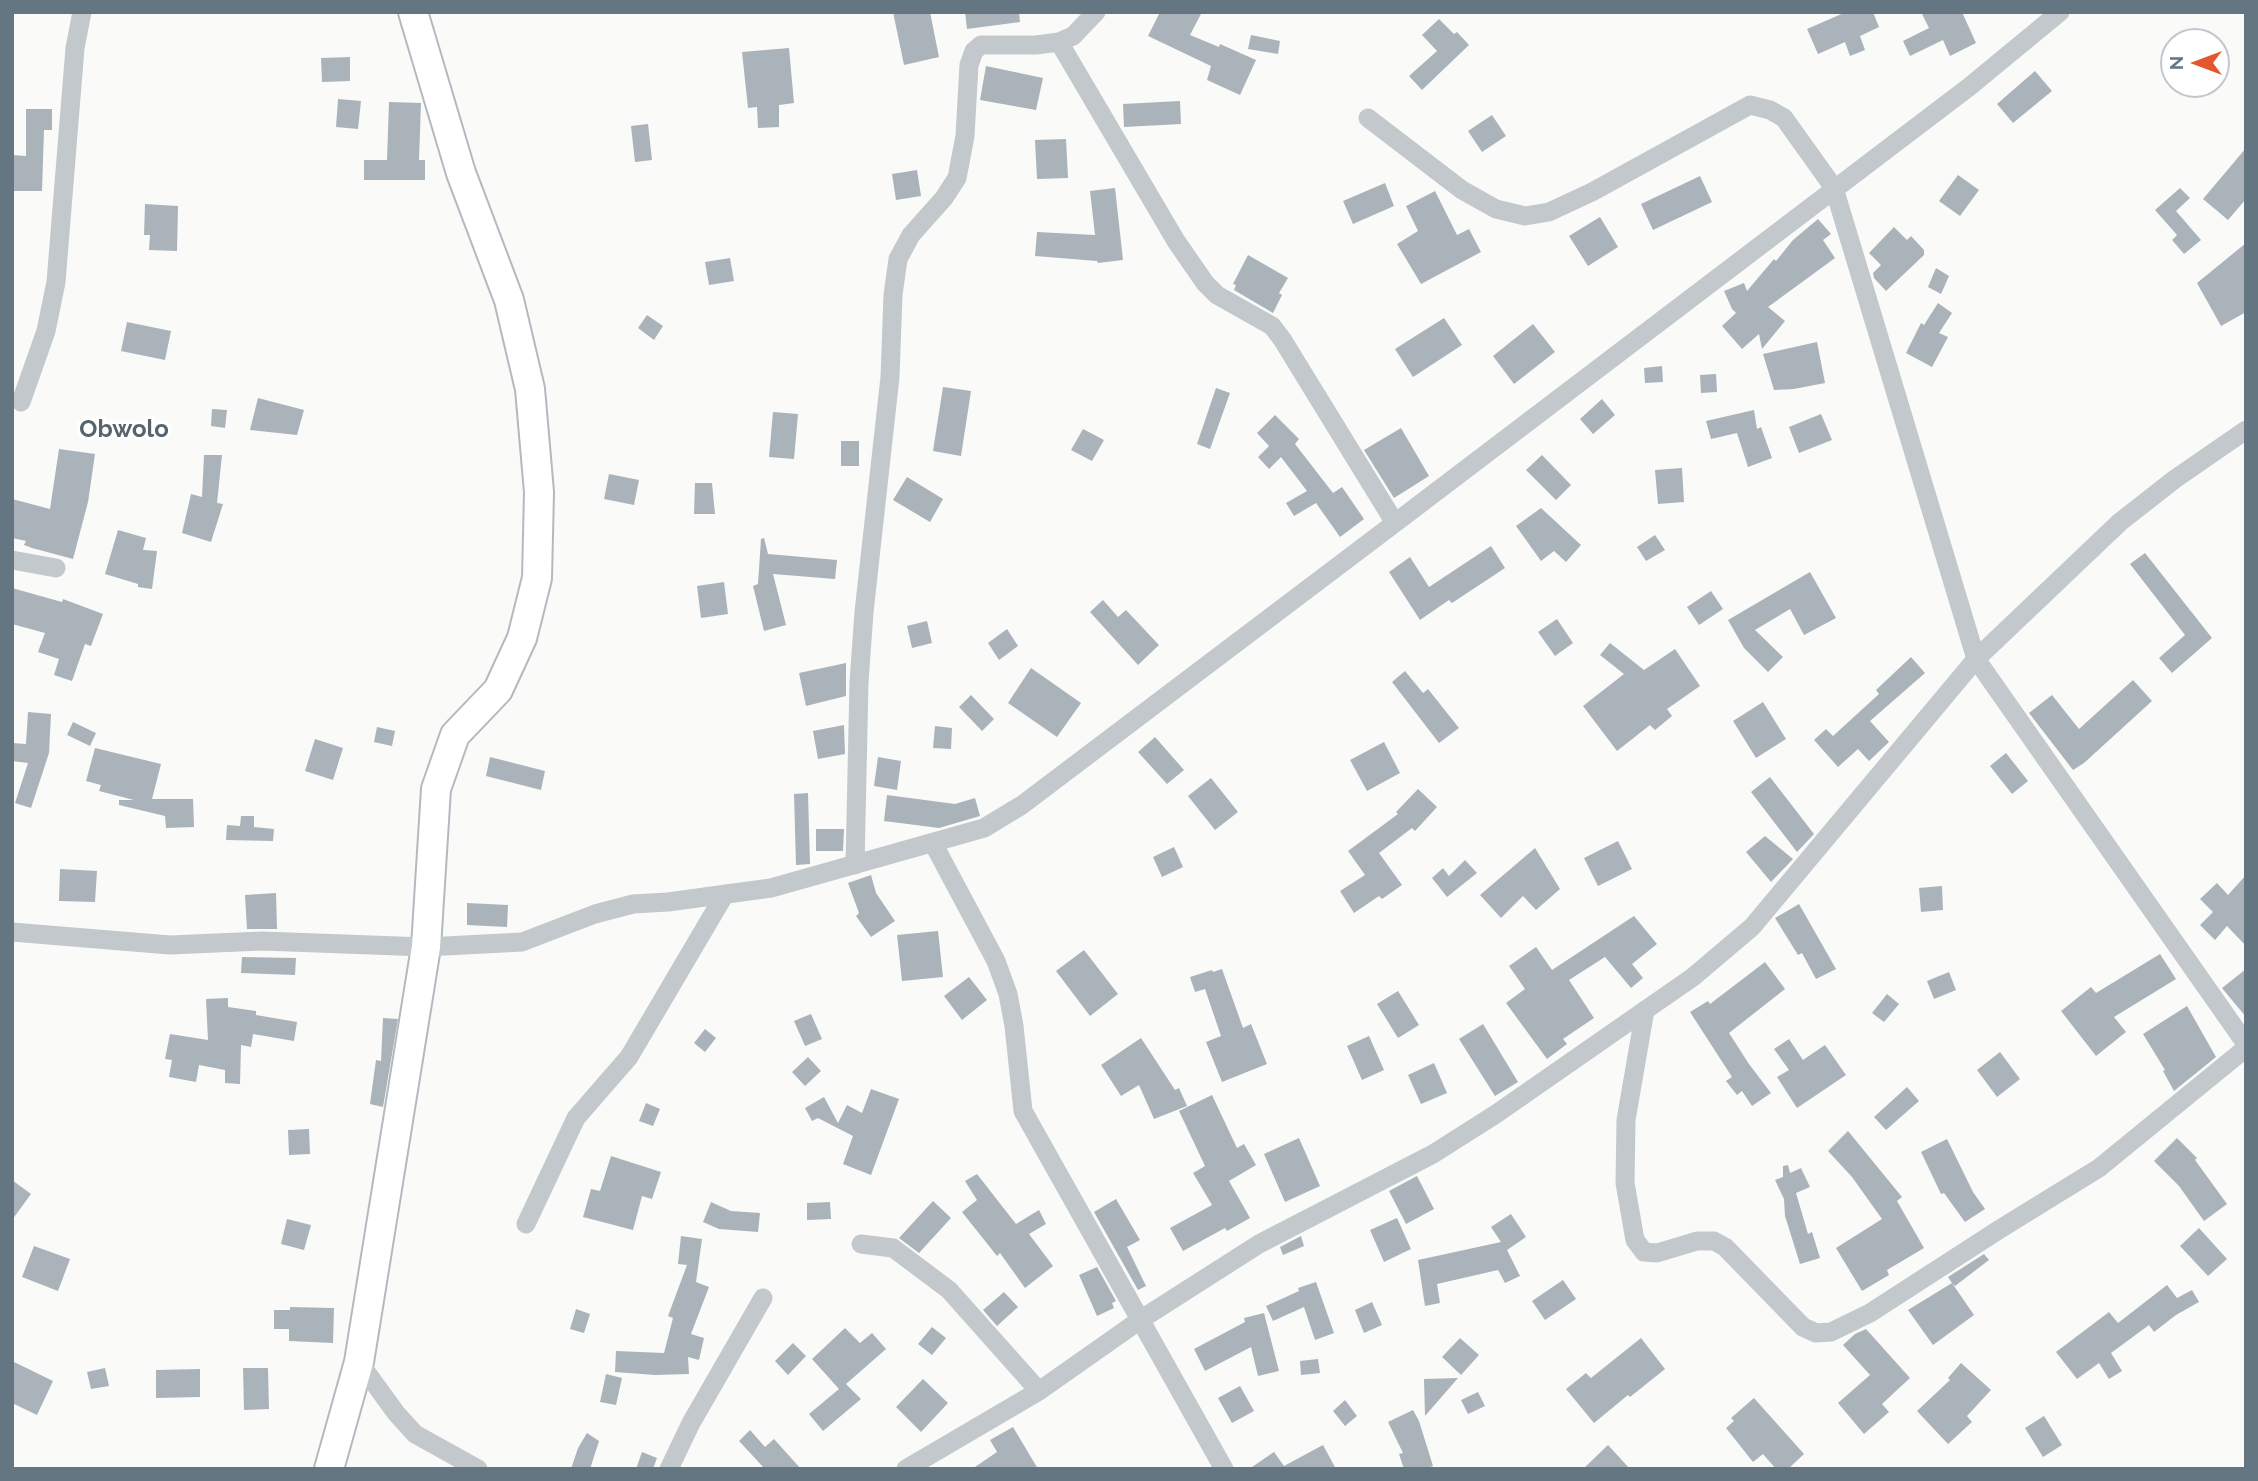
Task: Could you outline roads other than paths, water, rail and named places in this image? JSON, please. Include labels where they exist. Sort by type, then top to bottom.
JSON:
[{"type":"street","points":[[21,402],[46,331],[56,282],[75,48],[82,12]]},
{"type":"street","points":[[329,1469],[359,1362],[426,947],[436,789],[455,735],[498,690],[522,638],[537,578],[539,492],[530,389],[509,300],[461,173],[413,12]]},
{"type":"street","points":[[855,865],[859,682],[890,377],[892,295],[898,259],[911,235],[944,198],[957,178],[965,136],[969,65],[974,51],[981,45],[1036,46],[1059,42],[1073,36],[1096,12]]},
{"type":"street","points":[[12,932],[170,945],[262,941],[426,947],[522,942],[596,914],[633,904],[771,888],[984,828],[1022,805],[1395,523],[1969,87],[2060,12]]},
{"type":"street","points":[[1059,42],[1176,241],[1205,283],[1217,295],[1272,326],[1395,523]]},
{"type":"street","points":[[1367,118],[1462,190],[1496,209],[1525,216],[1549,212],[1592,192],[1750,105],[1770,110],[1784,118],[1834,188],[1976,659],[2246,1046],[2099,1168],[2000,1228],[1870,1313],[1831,1332],[1816,1333],[1803,1327],[1725,1247],[1714,1241],[1697,1241],[1657,1253],[1644,1252],[1635,1240],[1625,1183],[1626,1120],[1645,1010]]},
{"type":"street","points":[[906,1469],[1039,1391],[1140,1320],[1259,1244],[1433,1154],[1496,1114],[1693,977],[1752,927],[1976,659],[2120,522],[2175,479],[2246,430]]},
{"type":"street","points":[[12,561],[56,568]]},
{"type":"street","points":[[933,843],[996,961],[1008,994],[1023,1111],[1224,1469]]},
{"type":"street","points":[[526,1224],[576,1118],[629,1057],[725,894]]},
{"type":"street","points":[[861,1244],[893,1248],[949,1290],[1039,1391]]},
{"type":"street","points":[[668,1469],[691,1423],[763,1298]]},
{"type":"street","points":[[359,1362],[396,1413],[415,1434],[478,1469]]},
{"type":"district","name":"Obwolo","points":[[124,430]]}]
